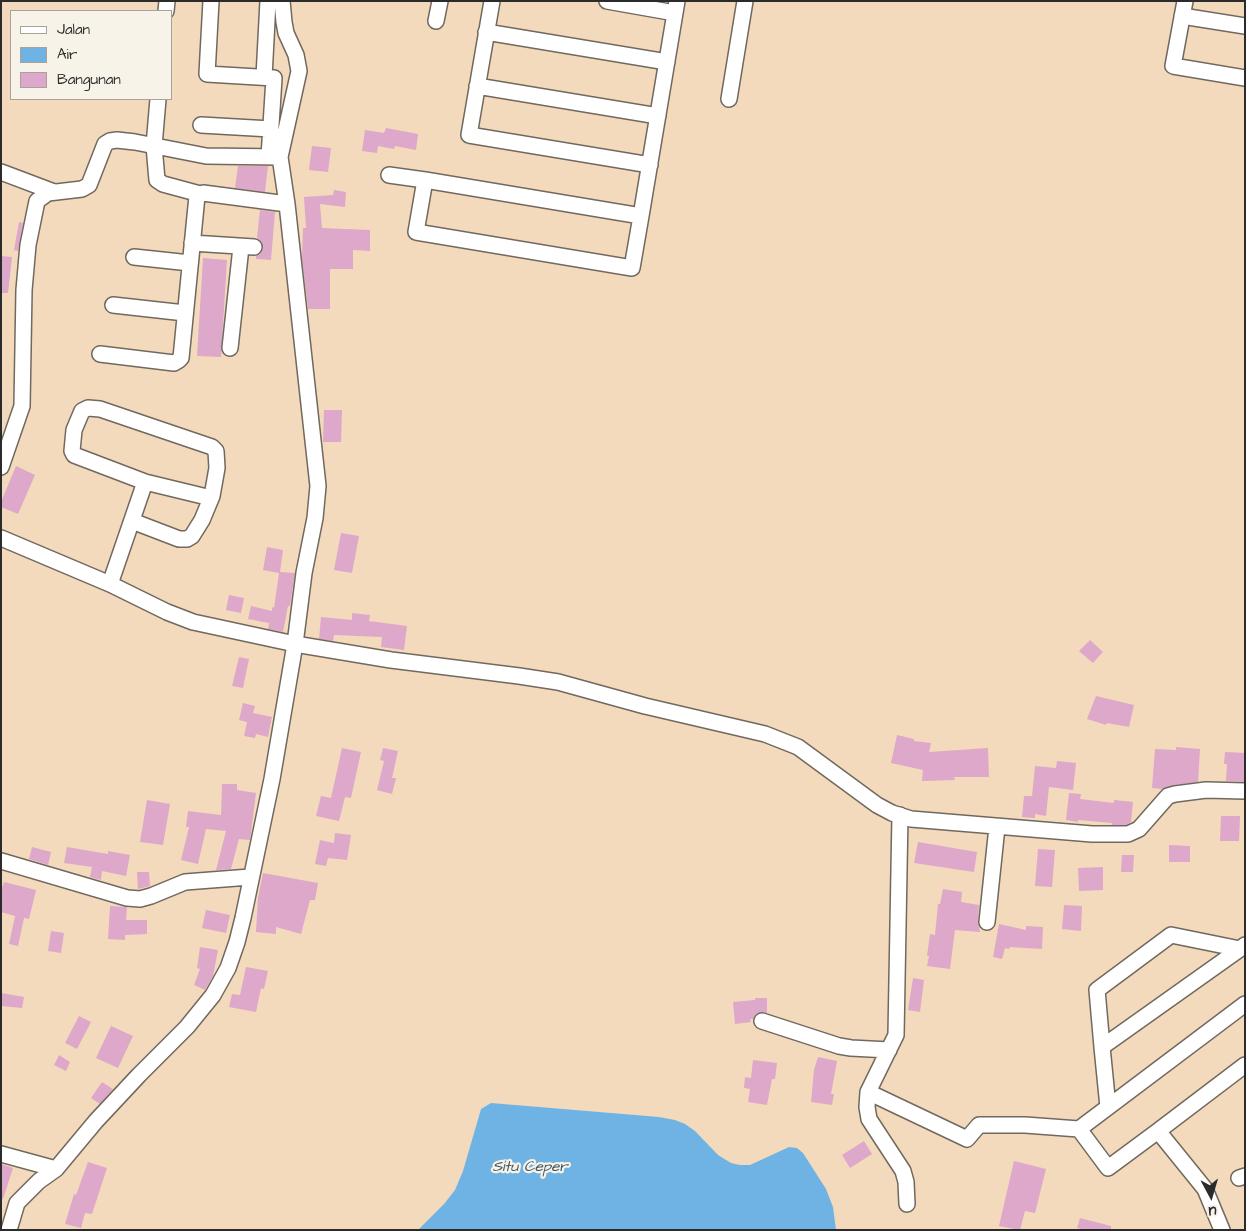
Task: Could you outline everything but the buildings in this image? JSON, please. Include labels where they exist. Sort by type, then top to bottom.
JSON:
[{"type":"street","points":[[9,1230],[17,1203],[39,1181],[56,1169],[70,1150],[138,1075],[187,1027],[213,995],[228,968],[237,942],[272,779],[295,644],[304,573],[315,518],[318,486],[287,204],[275,157],[271,129],[274,78],[207,74],[211,1]]},
{"type":"street","points":[[264,77],[268,1]]},
{"type":"street","points":[[275,157],[299,71],[296,55],[285,28],[282,1]]},
{"type":"street","points":[[436,21],[440,1]]},
{"type":"street","points":[[492,1],[469,135],[650,165]]},
{"type":"street","points":[[425,180],[416,232],[632,268],[676,7],[607,1]]},
{"type":"street","points":[[729,99],[745,1]]},
{"type":"street","points":[[1245,26],[1183,8],[1174,66],[1245,78]]},
{"type":"street","points":[[486,32],[667,62]]},
{"type":"street","points":[[477,86],[658,116]]},
{"type":"street","points":[[158,100],[154,146],[157,180],[163,184],[200,194],[287,204]]},
{"type":"street","points":[[201,125],[271,129]]},
{"type":"street","points":[[1,466],[24,398],[24,290],[31,223],[37,201],[42,196],[54,192],[82,188],[88,185],[105,144],[117,140],[206,156],[275,157]]},
{"type":"street","points":[[1,172],[54,192]]},
{"type":"street","points":[[389,175],[641,216]]},
{"type":"street","points":[[100,354],[178,362],[181,358],[197,196],[200,194]]},
{"type":"street","points":[[192,242],[248,247],[230,348]]},
{"type":"street","points":[[134,257],[190,263]]},
{"type":"street","points":[[113,305],[185,313]]},
{"type":"street","points":[[132,521],[179,539],[187,539],[192,536],[202,520],[211,498],[217,468],[216,451],[212,446],[100,409],[88,408],[82,411],[74,430],[72,451],[74,455],[145,482],[211,498]]},
{"type":"street","points":[[110,584],[145,482]]},
{"type":"street","points":[[1,538],[194,622],[295,644],[391,660],[558,682],[645,706],[764,734],[798,747],[876,805],[911,819],[1092,834],[1128,834],[1139,829],[1168,796],[1206,790],[1245,791]]},
{"type":"street","points":[[900,815],[896,1035],[868,1092],[867,1107],[869,1119],[903,1171],[906,1182],[907,1204]]},
{"type":"street","points":[[986,922],[997,827]]},
{"type":"street","points":[[1,861],[127,898],[140,899],[185,882],[250,877]]},
{"type":"street","points":[[1108,1107],[1097,990],[1171,935],[1242,947]]},
{"type":"street","points":[[1102,1047],[1242,947]]},
{"type":"street","points":[[868,1092],[967,1138],[978,1125],[1025,1125],[1079,1129],[1245,1004]]},
{"type":"street","points":[[762,1022],[839,1046],[889,1050]]},
{"type":"street","points":[[1079,1129],[1108,1168],[1245,1065]]},
{"type":"street","points":[[1158,1131],[1205,1189],[1222,1230]]},
{"type":"street","points":[[1,1154],[56,1169]]},
{"type":"water","name":"Situ Ceper","points":[[491,1103],[659,1117],[675,1120],[695,1131],[718,1155],[731,1163],[740,1165],[750,1165],[789,1147],[797,1148],[803,1153],[826,1189],[833,1207],[836,1230],[418,1230],[455,1190],[463,1171],[481,1109]]}]
